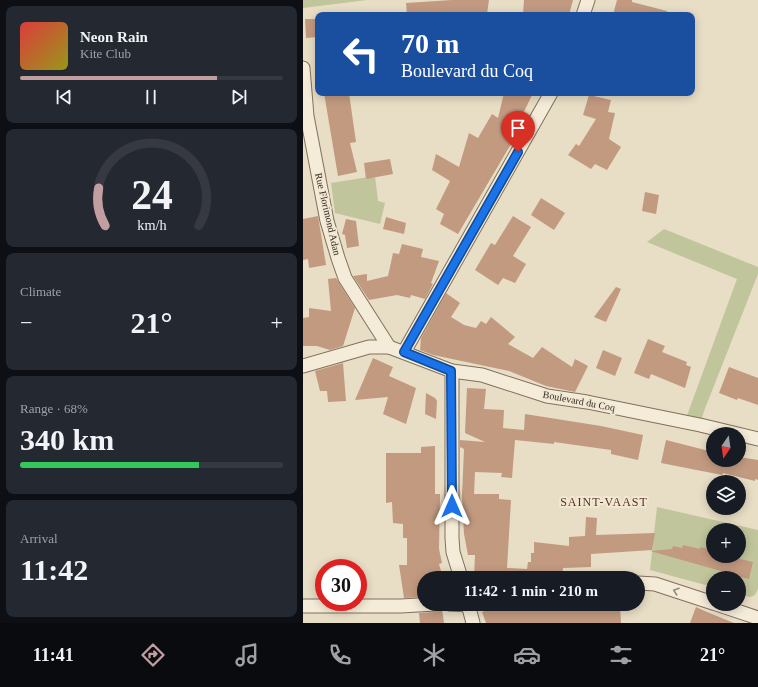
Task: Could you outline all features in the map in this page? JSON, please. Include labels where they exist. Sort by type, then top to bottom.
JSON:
[{"type":"street","points":[[584,12],[588,0]]},
{"type":"street","name":"Rue Florimond Adan","points":[[303,68],[307,116],[327,221],[338,258],[345,278],[389,347]]},
{"type":"street","points":[[404,352],[549,96]]},
{"type":"street","name":"Boulevard du Coq","points":[[303,366],[369,347],[389,347],[451,371],[482,375],[547,396],[692,423],[758,439]]},
{"type":"street","points":[[451,371],[452,538],[453,552],[459,571]]},
{"type":"street","points":[[645,583],[655,584],[706,601]]},
{"type":"street","points":[[303,606],[417,605]]},
{"type":"street","points":[[470,611],[473,623]]},
{"type":"street","points":[[736,611],[758,618]]},
{"type":"green space","points":[[303,0],[367,0],[303,8]]},
{"type":"green space","points":[[375,176],[378,201],[385,203],[380,224],[335,213],[331,183]]},
{"type":"green space","points":[[664,229],[758,267],[758,274],[704,411],[700,425],[685,421],[737,279],[647,242]]},
{"type":"green space","points":[[657,507],[727,523],[706,523],[706,563],[746,563],[746,527],[758,530],[758,589],[755,595],[750,597],[746,596],[746,571],[706,571],[706,585],[650,570]]},
{"type":"building","points":[[452,0],[489,0],[487,12],[407,12],[406,3]]},
{"type":"building","points":[[524,0],[573,0],[570,12],[523,12]]},
{"type":"building","points":[[617,0],[632,0],[632,2],[667,11],[667,12],[614,12]]},
{"type":"building","points":[[305,19],[315,19],[315,37],[306,38]]},
{"type":"building","points":[[325,96],[349,96],[356,142],[350,143],[357,172],[338,176]]},
{"type":"building","points":[[503,96],[532,96],[522,116],[525,117],[514,139],[458,234],[440,224],[444,214],[436,209],[450,181],[432,170],[436,154],[459,167],[469,133],[478,138],[492,114],[498,118]]},
{"type":"building","points":[[589,96],[611,100],[608,112],[615,113],[609,139],[621,147],[607,170],[595,164],[591,169],[568,155],[576,144],[579,146],[596,119],[583,115]]},
{"type":"building","points":[[390,159],[393,174],[366,179],[364,163]]},
{"type":"building","points":[[645,192],[659,195],[656,214],[642,211]]},
{"type":"building","points":[[541,198],[565,213],[554,230],[531,215]]},
{"type":"building","points":[[318,216],[326,265],[309,268],[308,259],[303,260],[303,219]]},
{"type":"building","points":[[513,216],[531,227],[513,256],[526,264],[515,283],[503,278],[498,285],[475,270],[491,243],[495,245]]},
{"type":"building","points":[[386,217],[406,223],[404,234],[383,229]]},
{"type":"building","points":[[346,219],[356,221],[359,246],[347,248],[345,235],[342,234]]},
{"type":"building","points":[[402,244],[423,249],[421,257],[439,261],[431,283],[433,284],[425,299],[411,295],[410,298],[397,295],[369,300],[353,276],[367,274],[367,281],[388,276],[393,253],[399,254]]},
{"type":"building","points":[[336,278],[355,308],[343,346],[330,350],[317,346],[303,346],[303,318],[309,317],[309,308],[331,311],[328,279]]},
{"type":"building","points":[[616,287],[621,289],[606,322],[594,317]]},
{"type":"building","points":[[446,293],[460,303],[451,317],[464,325],[476,328],[481,321],[486,324],[491,317],[515,337],[508,344],[533,358],[542,347],[572,367],[575,359],[588,366],[575,392],[546,386],[509,371],[433,355],[420,350],[421,338]]},
{"type":"building","points":[[648,339],[665,346],[662,352],[687,362],[686,365],[691,367],[685,388],[651,374],[649,379],[634,373]]},
{"type":"building","points":[[603,350],[622,358],[615,376],[596,368]]},
{"type":"building","points":[[373,358],[393,367],[389,376],[416,388],[406,424],[383,414],[388,397],[355,400]]},
{"type":"building","points":[[343,363],[346,401],[328,402],[327,391],[320,391],[315,371]]},
{"type":"building","points":[[729,367],[758,378],[758,405],[738,398],[737,400],[719,393]]},
{"type":"building","points":[[467,388],[486,389],[484,409],[504,410],[503,428],[524,430],[525,414],[601,426],[643,435],[638,460],[611,454],[611,450],[554,442],[554,444],[515,440],[512,478],[501,477],[502,473],[475,472],[474,494],[499,494],[499,499],[511,500],[507,568],[527,569],[528,562],[531,562],[531,553],[534,553],[534,542],[569,546],[569,537],[585,536],[586,517],[597,518],[596,535],[655,533],[652,550],[591,554],[591,567],[563,568],[563,571],[474,571],[475,555],[468,555],[464,534],[462,495],[464,449],[460,447],[460,440],[485,442],[465,433]]},
{"type":"building","points":[[426,393],[435,398],[437,401],[436,419],[425,414]]},
{"type":"building","points":[[666,440],[706,450],[706,467],[746,467],[746,458],[758,460],[758,480],[755,479],[755,481],[746,479],[746,475],[731,475],[723,473],[722,475],[661,463]]},
{"type":"building","points":[[435,446],[435,494],[440,494],[439,549],[442,563],[439,564],[441,571],[417,571],[417,597],[404,598],[399,565],[407,565],[407,538],[403,538],[403,524],[393,523],[392,502],[386,503],[386,453],[421,453],[421,447]]},
{"type":"building","points":[[683,545],[700,549],[700,547],[706,548],[706,563],[746,563],[746,560],[753,562],[749,579],[746,578],[746,571],[721,571],[650,551],[672,549],[673,546],[682,548]]},
{"type":"building","points":[[696,607],[707,612],[734,623],[690,623]]},
{"type":"building","points":[[442,611],[444,623],[420,623],[419,613]]},
{"type":"building","points":[[620,611],[621,623],[486,623],[482,612]]},
{"type":"district","name":"SAINT-VAAST","points":[[604,502]]},
{"type":"route","points":[[452,506],[451,371],[404,352],[518,152]]}]
